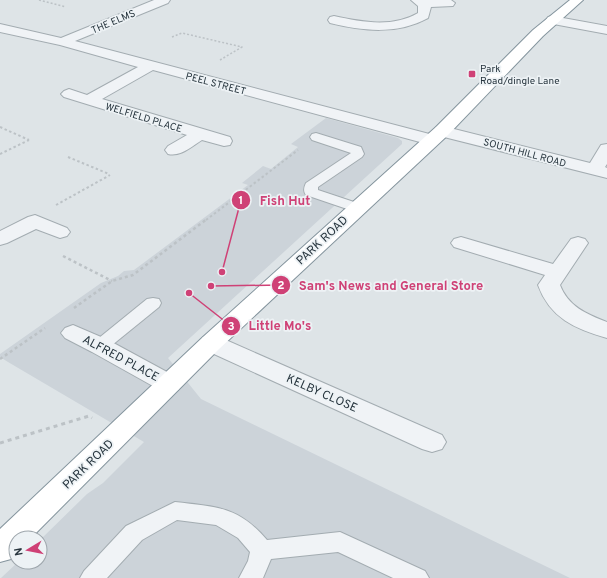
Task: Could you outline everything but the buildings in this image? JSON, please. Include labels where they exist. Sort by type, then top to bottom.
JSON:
[{"type":"highway","name":"PARK ROAD","points":[[0,549],[211,344],[436,135],[552,20],[577,0]]},
{"type":"street","name":"THE ELMS","points":[[62,42],[164,0]]},
{"type":"street","points":[[420,2],[449,3]]},
{"type":"street","points":[[334,20],[355,25],[403,25],[416,21],[424,15],[425,9],[420,2]]},
{"type":"street","points":[[552,20],[607,30]]},
{"type":"street","points":[[403,25],[414,34]]},
{"type":"street","name":"PEEL STREET","points":[[0,28],[62,42],[193,77],[436,135]]},
{"type":"street","name":"WELFIELD PLACE","points":[[88,100],[150,66]]},
{"type":"street","name":"WELFIELD PLACE","points":[[69,94],[224,141]]},
{"type":"street","name":"WELFIELD PLACE","points":[[174,150],[200,134]]},
{"type":"street","name":"SOUTH HILL ROAD","points":[[436,135],[601,172]]},
{"type":"street","points":[[601,172],[607,149]]},
{"type":"street","points":[[0,239],[35,221],[60,232]]},
{"type":"street","points":[[461,243],[558,272]]},
{"type":"street","points":[[578,243],[549,285],[556,301],[573,315],[594,326],[607,330]]},
{"type":"street","name":"ALFRED PLACE","points":[[71,322],[100,346],[169,384]]},
{"type":"street","name":"KELBY CLOSE","points":[[211,344],[432,442]]},
{"type":"lane","points":[[316,137],[351,147],[358,150],[358,154],[311,186],[311,192],[358,208]]},
{"type":"lane","points":[[100,346],[153,303]]},
{"type":"lane","points":[[92,578],[134,533],[174,511],[220,516],[246,531],[262,550]]},
{"type":"lane","points":[[262,550],[340,542],[417,578]]},
{"type":"lane","points":[[251,578],[259,562],[262,550]]},
{"type":"path","points":[[39,0],[66,7]]},
{"type":"path","points":[[172,37],[182,33],[242,47],[193,77]]},
{"type":"path","points":[[0,127],[29,140],[0,154]]},
{"type":"path","points":[[71,322],[112,281],[133,275],[316,137]]},
{"type":"path","points":[[35,221],[40,214],[110,175],[68,157]]},
{"type":"path","points":[[61,255],[112,281]]},
{"type":"path","points":[[0,359],[45,328]]},
{"type":"path","points":[[0,443],[89,416],[119,433]]},
{"type":"shaded area","points":[[326,118],[398,138],[402,141],[402,144],[168,358],[201,399],[570,578],[1,578],[10,570],[48,570],[48,532],[87,494],[103,483],[144,442],[8,362],[0,357],[0,354],[101,283],[118,276],[124,271],[134,270],[248,185],[242,183],[263,166],[271,169],[298,147],[291,144]]},
{"type":"place","name":"Park Road/dingle Lane","points":[[472,74]]},
{"type":"place","name":"Fish Hut","points":[[222,272]]},
{"type":"place","name":"Sam's News and General Store","points":[[211,286]]},
{"type":"place","name":"Little Mo's","points":[[189,293]]}]
